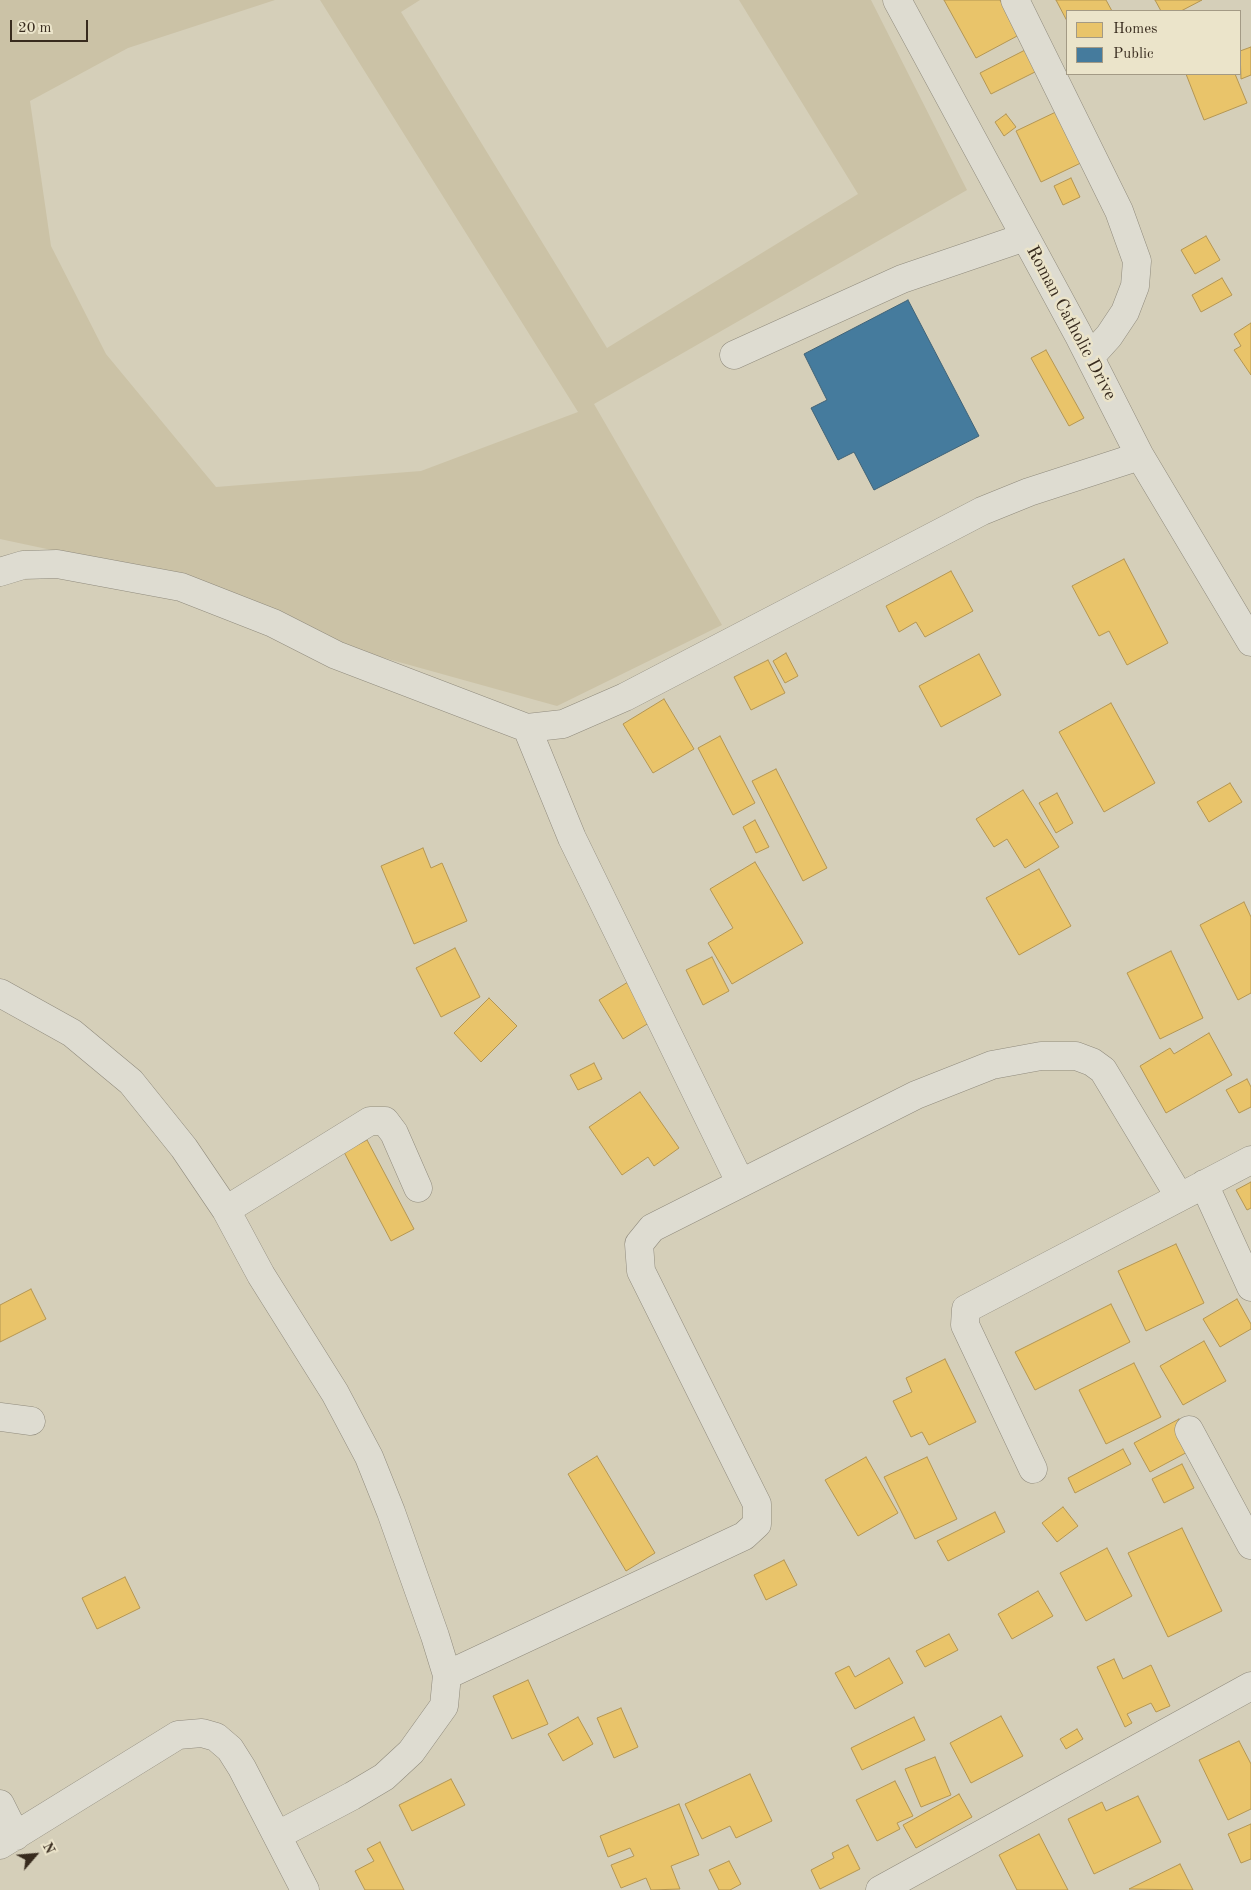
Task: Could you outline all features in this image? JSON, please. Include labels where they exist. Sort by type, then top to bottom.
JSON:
[{"type":"street","name":"Roman Catholic Drive","points":[[897,0],[1090,358],[1140,456],[1251,642]]},
{"type":"street","points":[[1015,0],[1119,211],[1137,260],[1135,286],[1125,312],[1109,336],[1090,358]]},
{"type":"street","points":[[734,354],[902,279],[1025,237]]},
{"type":"street","points":[[0,572],[23,565],[57,564],[181,587],[273,624],[336,654],[527,728],[563,724],[625,697],[982,512],[1029,492],[1140,456]]},
{"type":"street","points":[[527,728],[576,846],[740,1182]]},
{"type":"street","points":[[0,993],[72,1033],[131,1082],[184,1148],[226,1210],[262,1275],[336,1393],[369,1457],[391,1512],[447,1675],[444,1706],[411,1752],[384,1777],[278,1835]]},
{"type":"street","points":[[447,1675],[744,1536],[757,1524],[757,1504],[641,1271],[639,1244],[652,1228],[866,1119],[963,1075],[1016,1060],[1060,1055],[1076,1056],[1092,1062],[1103,1070],[1179,1196]]},
{"type":"street","points":[[226,1210],[370,1120],[384,1121],[394,1133],[418,1188]]},
{"type":"street","points":[[1033,1469],[965,1324],[966,1309],[1251,1160]]},
{"type":"street","points":[[1204,1184],[1251,1287]]},
{"type":"street","points":[[0,1417],[31,1421]]},
{"type":"street","points":[[1189,1430],[1251,1545]]},
{"type":"street","points":[[880,1890],[1251,1686]]},
{"type":"street","points":[[0,1804],[8,1840],[178,1735],[202,1733],[216,1738],[230,1749],[278,1835],[305,1890]]},
{"type":"shaded area","points":[[0,0],[275,0],[128,48],[30,101],[51,246],[106,354],[216,487],[421,471],[578,412],[320,0],[420,0],[401,12],[607,348],[858,194],[739,0],[871,0],[967,190],[594,404],[722,625],[557,706],[352,649],[197,581],[0,539]]},
{"type":"building: Homes","points":[[944,0],[1000,0],[1019,35],[976,58]]},
{"type":"building: Homes","points":[[1056,0],[1106,0],[1111,10],[1066,10],[1066,19]]},
{"type":"building: Homes","points":[[1155,0],[1202,0],[1183,10],[1160,10]]},
{"type":"building: Homes","points":[[1251,47],[1251,75],[1241,79],[1241,75],[1241,51]]},
{"type":"building: Homes","points":[[1029,48],[1039,70],[991,94],[980,73]]},
{"type":"building: Homes","points":[[1186,75],[1235,75],[1247,103],[1204,120]]},
{"type":"building: Homes","points":[[1060,110],[1085,161],[1041,182],[1016,131]]},
{"type":"building: Homes","points":[[1006,114],[1016,127],[1004,136],[995,122]]},
{"type":"building: Homes","points":[[1071,178],[1080,197],[1063,205],[1054,186]]},
{"type":"building: Homes","points":[[1206,236],[1220,260],[1195,274],[1181,250]]},
{"type":"building: Homes","points":[[1222,278],[1232,295],[1201,312],[1192,295]]},
{"type":"building: Homes","points":[[1251,323],[1251,375],[1234,350],[1241,346],[1234,334]]},
{"type":"building: Homes","points":[[1046,350],[1084,418],[1069,426],[1031,358]]},
{"type":"building: Homes","points":[[1124,559],[1168,643],[1127,665],[1109,631],[1099,636],[1072,586]]},
{"type":"building: Homes","points":[[951,571],[973,611],[925,637],[916,622],[899,632],[886,606]]},
{"type":"building: Homes","points":[[786,653],[798,676],[785,683],[773,661]]},
{"type":"building: Homes","points":[[979,654],[1001,695],[941,727],[919,686]]},
{"type":"building: Homes","points":[[768,660],[785,693],[751,710],[734,677]]},
{"type":"building: Homes","points":[[664,699],[694,749],[653,773],[623,724]]},
{"type":"building: Homes","points":[[1111,703],[1155,783],[1104,812],[1059,732]]},
{"type":"building: Homes","points":[[720,736],[755,803],[733,815],[698,748]]},
{"type":"building: Homes","points":[[776,769],[827,868],[803,881],[752,781]]},
{"type":"building: Homes","points":[[1230,783],[1242,802],[1209,822],[1197,802]]},
{"type":"building: Homes","points":[[1023,790],[1059,847],[1025,868],[1007,839],[994,847],[976,819]]},
{"type":"building: Homes","points":[[1057,793],[1073,823],[1056,833],[1039,803]]},
{"type":"building: Homes","points":[[755,820],[769,847],[756,853],[743,827]]},
{"type":"building: Homes","points":[[423,848],[431,868],[442,863],[467,921],[414,944],[381,866]]},
{"type":"building: Homes","points":[[755,862],[803,943],[732,984],[708,943],[733,928],[710,889]]},
{"type":"building: Homes","points":[[1039,869],[1071,926],[1019,955],[986,898]]},
{"type":"building: Homes","points":[[1244,902],[1251,917],[1251,993],[1238,1000],[1200,925]]},
{"type":"building: Homes","points":[[455,948],[480,997],[441,1017],[416,968]]},
{"type":"building: Homes","points":[[1171,951],[1203,1018],[1160,1039],[1127,973]]},
{"type":"building: Homes","points":[[712,957],[729,991],[703,1005],[686,970]]},
{"type":"building: Homes","points":[[628,982],[652,1021],[623,1039],[599,1000]]},
{"type":"building: Homes","points":[[489,998],[517,1026],[481,1062],[454,1033]]},
{"type":"building: Homes","points":[[1209,1033],[1232,1075],[1166,1113],[1140,1066],[1170,1048],[1174,1054]]},
{"type":"building: Homes","points":[[594,1063],[602,1079],[578,1090],[570,1075]]},
{"type":"building: Homes","points":[[1247,1079],[1251,1087],[1251,1107],[1239,1113],[1226,1090]]},
{"type":"building: Homes","points":[[640,1092],[679,1148],[654,1166],[648,1157],[622,1175],[589,1127]]},
{"type":"building: Homes","points":[[367,1140],[414,1229],[391,1241],[344,1152]]},
{"type":"building: Homes","points":[[1251,1182],[1251,1208],[1247,1210],[1236,1190]]},
{"type":"building: Homes","points":[[1176,1244],[1204,1303],[1146,1331],[1118,1271]]},
{"type":"building: Homes","points":[[31,1289],[46,1319],[0,1342],[0,1305]]},
{"type":"building: Homes","points":[[1237,1299],[1251,1324],[1251,1329],[1220,1347],[1203,1319]]},
{"type":"building: Homes","points":[[1111,1304],[1130,1342],[1035,1390],[1015,1352]]},
{"type":"building: Homes","points":[[1204,1341],[1226,1381],[1183,1405],[1160,1366]]},
{"type":"building: Homes","points":[[945,1359],[976,1422],[929,1445],[922,1432],[911,1437],[893,1401],[912,1392],[906,1378]]},
{"type":"building: Homes","points":[[1134,1363],[1161,1417],[1106,1444],[1079,1390]]},
{"type":"building: Homes","points":[[1179,1419],[1195,1448],[1150,1472],[1134,1443]]},
{"type":"building: Homes","points":[[1123,1449],[1131,1464],[1075,1493],[1068,1478]]},
{"type":"building: Homes","points":[[597,1456],[655,1553],[626,1571],[568,1474]]},
{"type":"building: Homes","points":[[866,1457],[898,1513],[858,1536],[825,1480]]},
{"type":"building: Homes","points":[[927,1457],[957,1519],[915,1539],[884,1477]]},
{"type":"building: Homes","points":[[1182,1464],[1194,1488],[1164,1503],[1152,1479]]},
{"type":"building: Homes","points":[[1063,1507],[1078,1526],[1057,1542],[1042,1523]]},
{"type":"building: Homes","points":[[995,1512],[1005,1532],[948,1561],[937,1541]]},
{"type":"building: Homes","points":[[1182,1528],[1222,1611],[1168,1637],[1128,1553]]},
{"type":"building: Homes","points":[[1107,1548],[1132,1596],[1086,1621],[1060,1573]]},
{"type":"building: Homes","points":[[784,1560],[797,1585],[766,1600],[754,1575]]},
{"type":"building: Homes","points":[[125,1577],[140,1608],[97,1629],[82,1598]]},
{"type":"building: Homes","points":[[1038,1591],[1053,1616],[1012,1639],[998,1614]]},
{"type":"building: Homes","points":[[949,1634],[958,1650],[925,1667],[916,1651]]},
{"type":"building: Homes","points":[[889,1658],[903,1683],[855,1709],[835,1673],[849,1666],[855,1677]]},
{"type":"building: Homes","points":[[1114,1659],[1123,1679],[1151,1665],[1170,1706],[1156,1712],[1151,1703],[1127,1714],[1132,1723],[1125,1727],[1097,1667]]},
{"type":"building: Homes","points":[[528,1680],[548,1724],[512,1739],[493,1696]]},
{"type":"building: Homes","points":[[621,1708],[638,1747],[614,1758],[597,1718]]},
{"type":"building: Homes","points":[[1001,1716],[1023,1756],[971,1783],[950,1743]]},
{"type":"building: Homes","points":[[578,1717],[593,1744],[563,1761],[548,1734]]},
{"type":"building: Homes","points":[[914,1717],[925,1740],[862,1770],[851,1748]]},
{"type":"building: Homes","points":[[1077,1729],[1083,1739],[1066,1749],[1060,1739]]},
{"type":"building: Homes","points":[[1239,1741],[1251,1764],[1251,1809],[1228,1820],[1199,1760]]},
{"type":"building: Homes","points":[[935,1757],[951,1795],[921,1807],[905,1769]]},
{"type":"building: Homes","points":[[750,1774],[772,1821],[736,1838],[730,1826],[702,1839],[685,1804]]},
{"type":"building: Homes","points":[[451,1779],[465,1805],[412,1831],[399,1805]]},
{"type":"building: Homes","points":[[895,1781],[913,1816],[897,1823],[900,1829],[877,1841],[856,1800]]},
{"type":"building: Homes","points":[[959,1794],[972,1817],[916,1848],[903,1825]]},
{"type":"building: Homes","points":[[1138,1796],[1161,1842],[1094,1874],[1068,1819],[1102,1802],[1106,1811]]},
{"type":"building: Homes","points":[[679,1804],[699,1855],[671,1866],[680,1889],[651,1890],[646,1878],[621,1888],[611,1865],[634,1856],[630,1848],[608,1857],[600,1836]]},
{"type":"building: Homes","points":[[1251,1824],[1251,1859],[1241,1863],[1228,1834]]},
{"type":"building: Homes","points":[[1039,1834],[1068,1890],[1017,1890],[999,1855]]},
{"type":"building: Homes","points":[[380,1842],[404,1890],[365,1890],[355,1871],[374,1861],[367,1849]]},
{"type":"building: Homes","points":[[848,1845],[860,1869],[820,1889],[811,1870],[834,1858],[832,1853]]},
{"type":"building: Homes","points":[[729,1861],[741,1884],[730,1890],[719,1890],[709,1870]]},
{"type":"building: Homes","points":[[1180,1864],[1193,1890],[1129,1889]]},
{"type":"building: Public","points":[[908,300],[979,436],[874,490],[854,452],[838,460],[811,408],[827,400],[804,354]]}]
